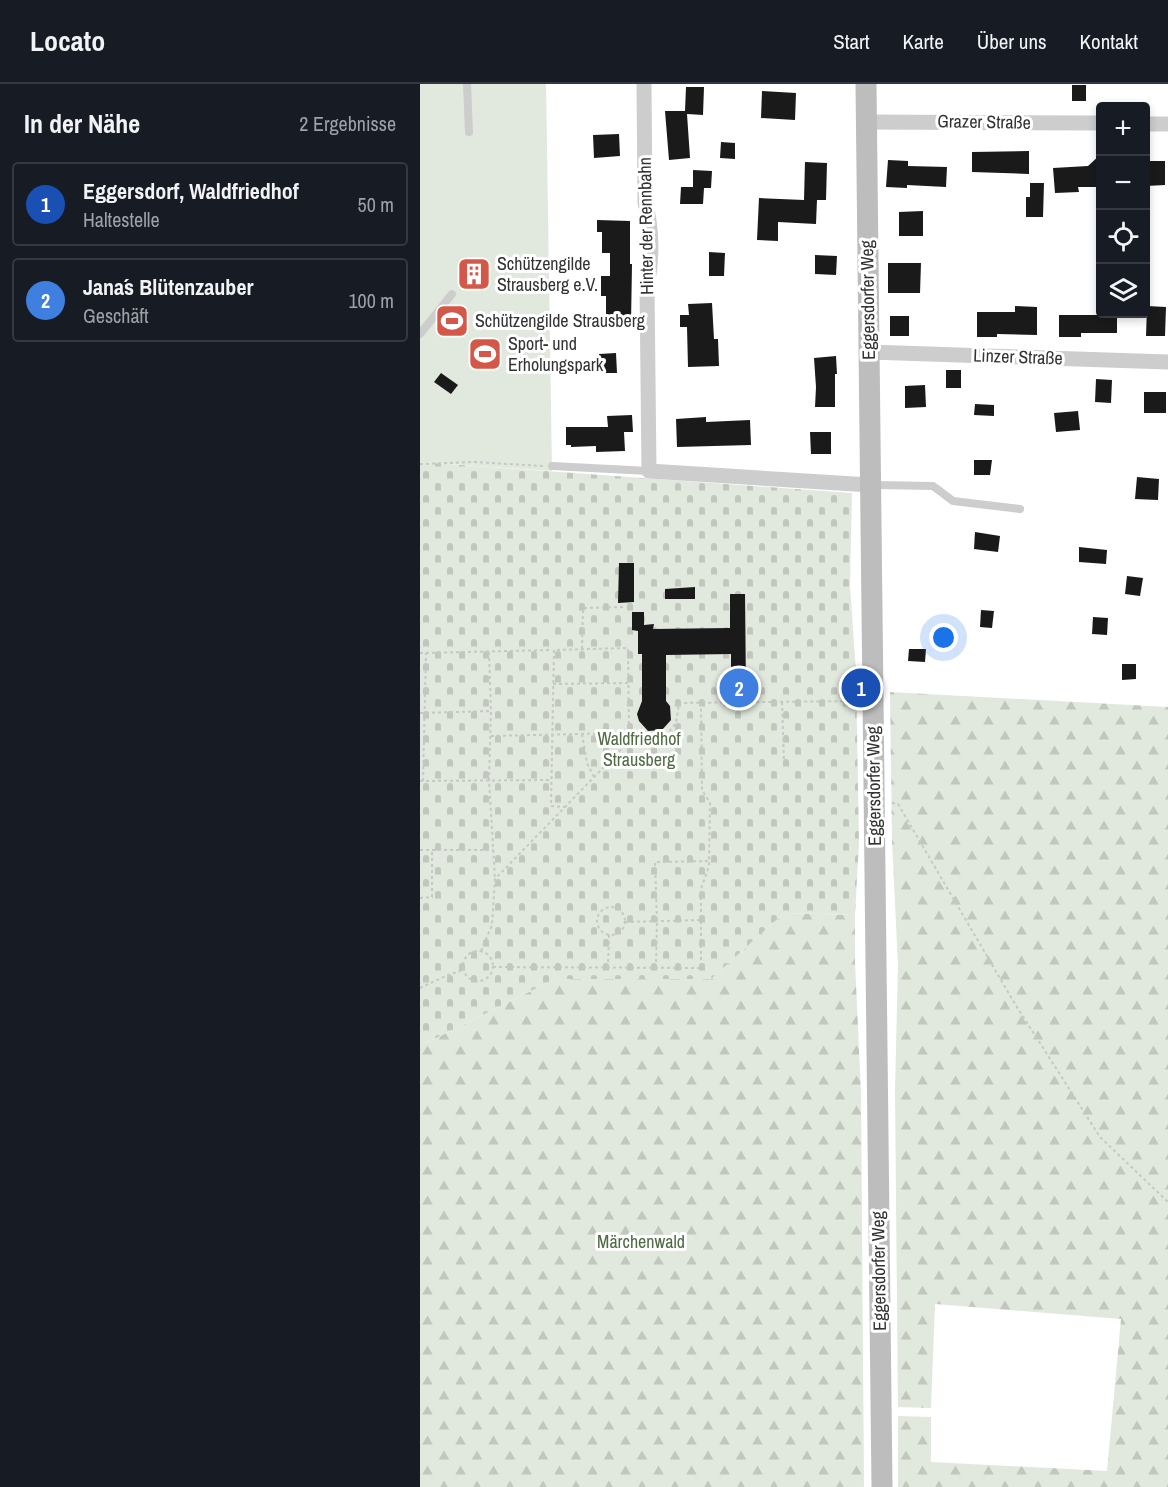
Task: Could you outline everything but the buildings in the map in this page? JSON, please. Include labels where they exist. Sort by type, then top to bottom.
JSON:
[{"type":"main road","name":"Eggersdorfer Weg","points":[[866,84],[882,1487]]},
{"type":"street","name":"Hinter der Rennbahn","points":[[644,84],[645,203],[649,215],[650,272],[647,287],[650,471]]},
{"type":"street","name":"Grazer Straße","points":[[867,122],[1096,123]]},
{"type":"street","points":[[1150,124],[1168,124]]},
{"type":"street","name":"Linzer Straße","points":[[869,352],[1168,362]]},
{"type":"street","points":[[650,471],[870,485]]},
{"type":"lane","points":[[467,84],[469,132]]},
{"type":"lane","points":[[420,334],[452,294]]},
{"type":"lane","points":[[552,466],[650,471]]},
{"type":"lane","points":[[870,485],[933,486],[953,501],[1020,509]]},
{"type":"path","points":[[420,464],[474,462],[552,466]]},
{"type":"path","points":[[582,649],[583,608],[623,607]]},
{"type":"path","points":[[420,653],[628,648],[629,735]]},
{"type":"path","points":[[554,650],[551,806],[566,807]]},
{"type":"path","points":[[481,951],[492,926],[495,879],[489,780],[491,711],[489,652]]},
{"type":"path","points":[[426,653],[426,713],[422,780],[551,780]]},
{"type":"path","points":[[553,684],[628,683]]},
{"type":"path","points":[[490,736],[552,734],[653,736],[667,734],[676,723],[679,703],[859,701]]},
{"type":"path","points":[[782,702],[784,762]]},
{"type":"path","points":[[493,967],[701,968],[702,888],[709,861],[710,803],[702,790],[701,703]]},
{"type":"path","points":[[420,713],[491,711]]},
{"type":"path","points":[[582,734],[587,763],[594,778]]},
{"type":"path","points":[[495,879],[634,736]]},
{"type":"path","points":[[874,800],[898,804],[1015,1004],[1100,1137],[1168,1202]]},
{"type":"path","points":[[420,850],[493,850]]},
{"type":"path","points":[[420,898],[432,897],[432,850]]},
{"type":"path","points":[[656,968],[655,862],[709,861]]},
{"type":"path","points":[[604,909],[618,909],[624,915],[625,922],[621,932],[609,935],[598,926],[598,917],[604,909]]},
{"type":"path","points":[[625,922],[701,920]]},
{"type":"path","points":[[608,968],[609,935]]},
{"type":"path","points":[[475,951],[481,951],[489,956],[493,967],[487,978],[478,981],[469,978],[463,970],[466,956],[475,951]]},
{"type":"path","points":[[420,988],[463,970]]},
{"type":"green space","name":"Sport- und Erholungspark","points":[[420,84],[546,84],[552,471],[420,462]]},
{"type":"green space","name":"Waldfriedhof Strausberg","points":[[420,462],[852,493],[850,586],[856,672],[859,842],[855,915],[784,913],[711,979],[555,979],[420,1046]]},
{"type":"green space","points":[[890,692],[1168,707],[1168,1487],[898,1487],[898,1416],[931,1417],[931,1462],[1107,1471],[1121,1319],[935,1304],[931,1408],[898,1407],[895,1091],[898,965],[892,841]]},
{"type":"green space","name":"Märchenwald","points":[[784,913],[855,915],[861,1092],[864,1487],[420,1487],[420,1046],[555,979],[711,979]]},
{"type":"place","name":"Schützengilde Strausberg e.V.","points":[[474,274]]},
{"type":"place","name":"Schützengilde Strausberg","points":[[452,321]]},
{"type":"place","name":"Sport- und Erholungspark","points":[[485,354]]},
{"type":"place","name":"Jana´s Blütenzauber","points":[[739,688]]},
{"type":"place","name":"Eggersdorf, Waldfriedhof","points":[[861,688]]}]
